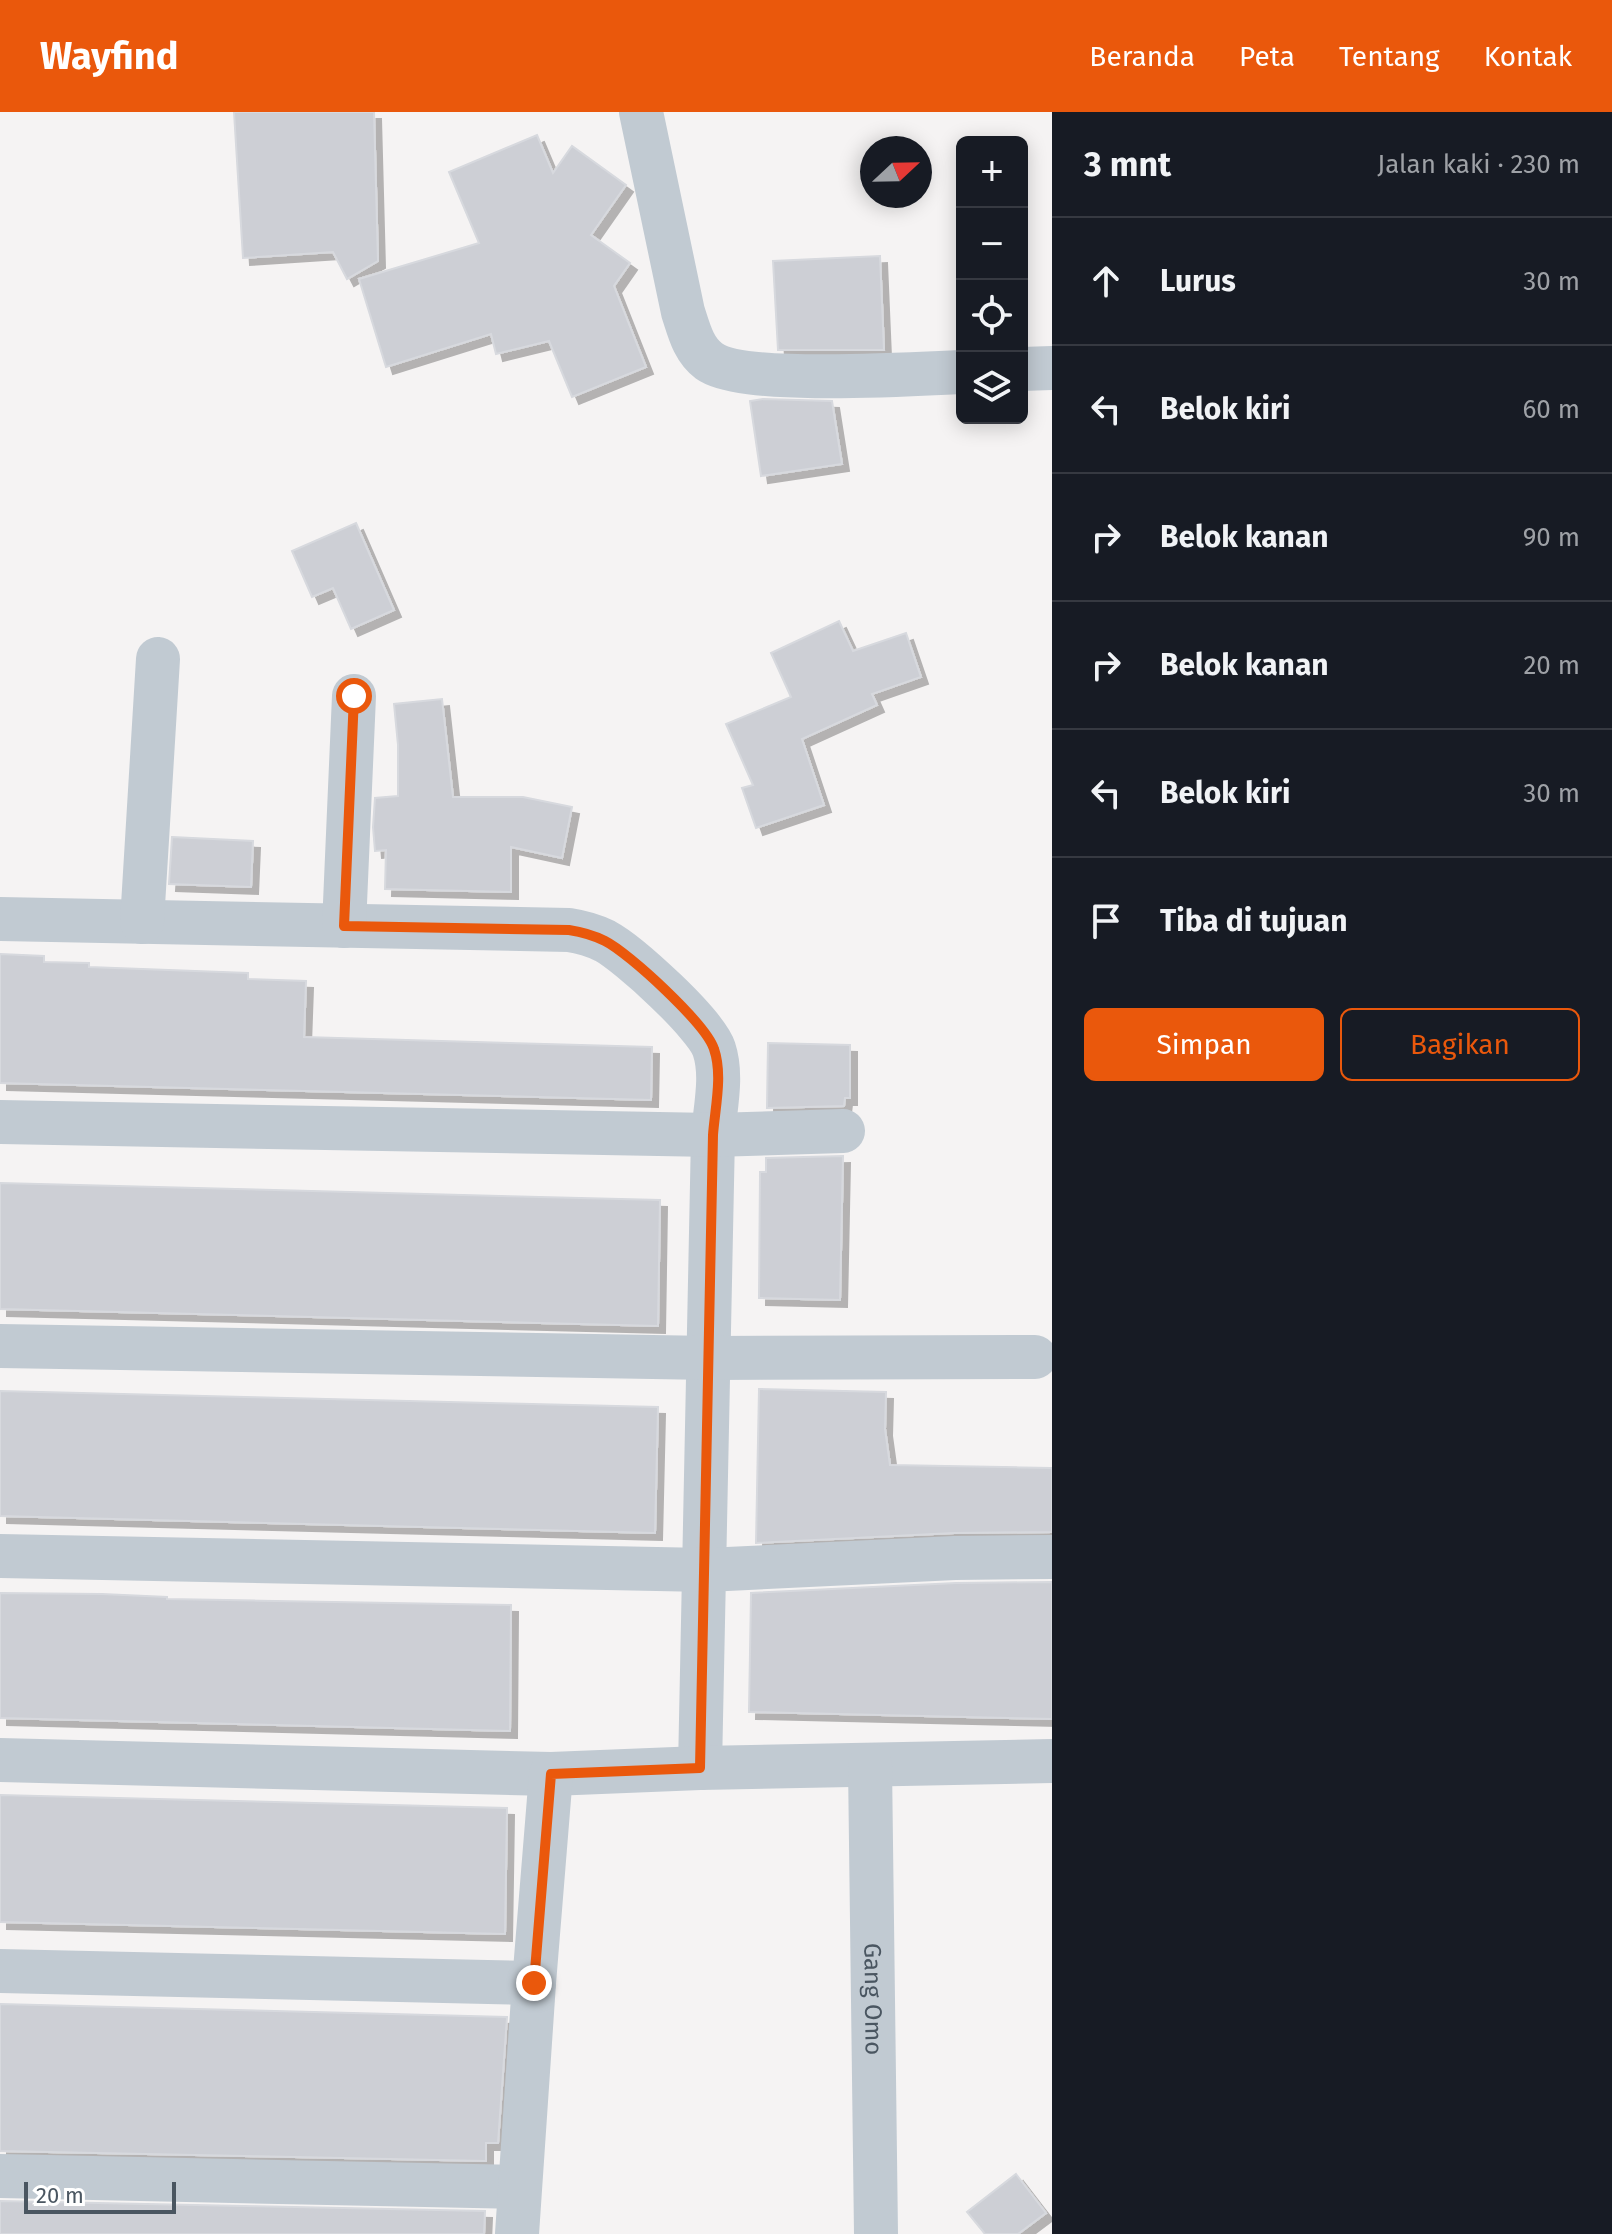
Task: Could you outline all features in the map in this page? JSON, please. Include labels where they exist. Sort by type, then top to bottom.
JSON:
[{"type":"street","points":[[641,112],[690,337],[711,362],[741,372],[803,375],[956,372]]},
{"type":"street","points":[[1028,369],[1052,368]]},
{"type":"street","points":[[142,922],[158,659]]},
{"type":"street","points":[[344,926],[354,696]]},
{"type":"street","points":[[0,919],[569,930],[606,941],[625,954],[695,1021],[714,1047],[717,1088],[713,1135],[700,1768]]},
{"type":"street","points":[[0,1122],[713,1135],[843,1131]]},
{"type":"street","points":[[0,1346],[710,1358],[1035,1357]]},
{"type":"street","points":[[0,1556],[706,1570],[955,1558],[1052,1557]]},
{"type":"street","points":[[0,1760],[551,1774],[1052,1761]]},
{"type":"street","name":"Gang Omo","points":[[870,1765],[876,2234]]},
{"type":"street","points":[[517,2234],[551,1774]]},
{"type":"street","points":[[0,1971],[534,1983]]},
{"type":"street","points":[[0,2176],[519,2187]]},
{"type":"building","points":[[234,112],[374,112],[378,261],[347,279],[333,252],[243,258]]},
{"type":"building","points":[[537,135],[553,173],[572,146],[626,185],[591,235],[630,263],[614,286],[646,367],[572,397],[549,341],[496,354],[491,334],[386,367],[359,279],[479,243],[449,172]]},
{"type":"building","points":[[880,256],[884,350],[778,350],[773,261]]},
{"type":"building","points":[[750,401],[832,401],[842,464],[761,476]]},
{"type":"building","points":[[356,523],[394,610],[351,629],[333,588],[312,597],[292,551]]},
{"type":"building","points":[[839,621],[853,651],[906,633],[921,677],[872,694],[877,705],[802,739],[824,805],[756,828],[742,788],[753,785],[726,724],[791,697],[771,653]]},
{"type":"building","points":[[442,699],[453,797],[523,797],[572,807],[562,858],[511,847],[511,892],[385,889],[386,850],[375,851],[373,827],[375,798],[398,796],[394,704]]},
{"type":"building","points":[[172,837],[253,841],[251,887],[169,884]]},
{"type":"building","points":[[0,954],[44,956],[44,962],[89,963],[89,967],[248,973],[248,979],[306,981],[304,1037],[652,1047],[651,1100],[0,1083]]},
{"type":"building","points":[[768,1043],[850,1045],[850,1098],[845,1098],[844,1106],[767,1108]]},
{"type":"building","points":[[843,1156],[840,1300],[759,1298],[760,1172],[766,1172],[766,1158]]},
{"type":"building","points":[[0,1183],[660,1200],[658,1326],[0,1309]]},
{"type":"building","points":[[759,1389],[886,1392],[885,1429],[890,1465],[1052,1468],[1052,1532],[954,1533],[756,1543]]},
{"type":"building","points":[[0,1391],[658,1407],[655,1533],[0,1516]]},
{"type":"building","points":[[1052,1582],[1052,1719],[749,1712],[751,1593],[956,1583]]},
{"type":"building","points":[[0,1593],[511,1605],[510,1731],[0,1718]]},
{"type":"building","points":[[0,1795],[507,1808],[505,1934],[0,1922]]},
{"type":"building","points":[[0,2004],[507,2017],[498,2143],[486,2143],[486,2161],[0,2151]]},
{"type":"building","points":[[1016,2174],[1046,2213],[1018,2234],[985,2234],[967,2212]]},
{"type":"building","points":[[0,2201],[485,2211],[484,2234],[0,2234]]},
{"type":"route","points":[[354,696],[344,926],[569,930],[587,933],[606,941],[650,976],[705,1033],[714,1047],[717,1063],[700,1768],[551,1774],[534,1983]]}]
